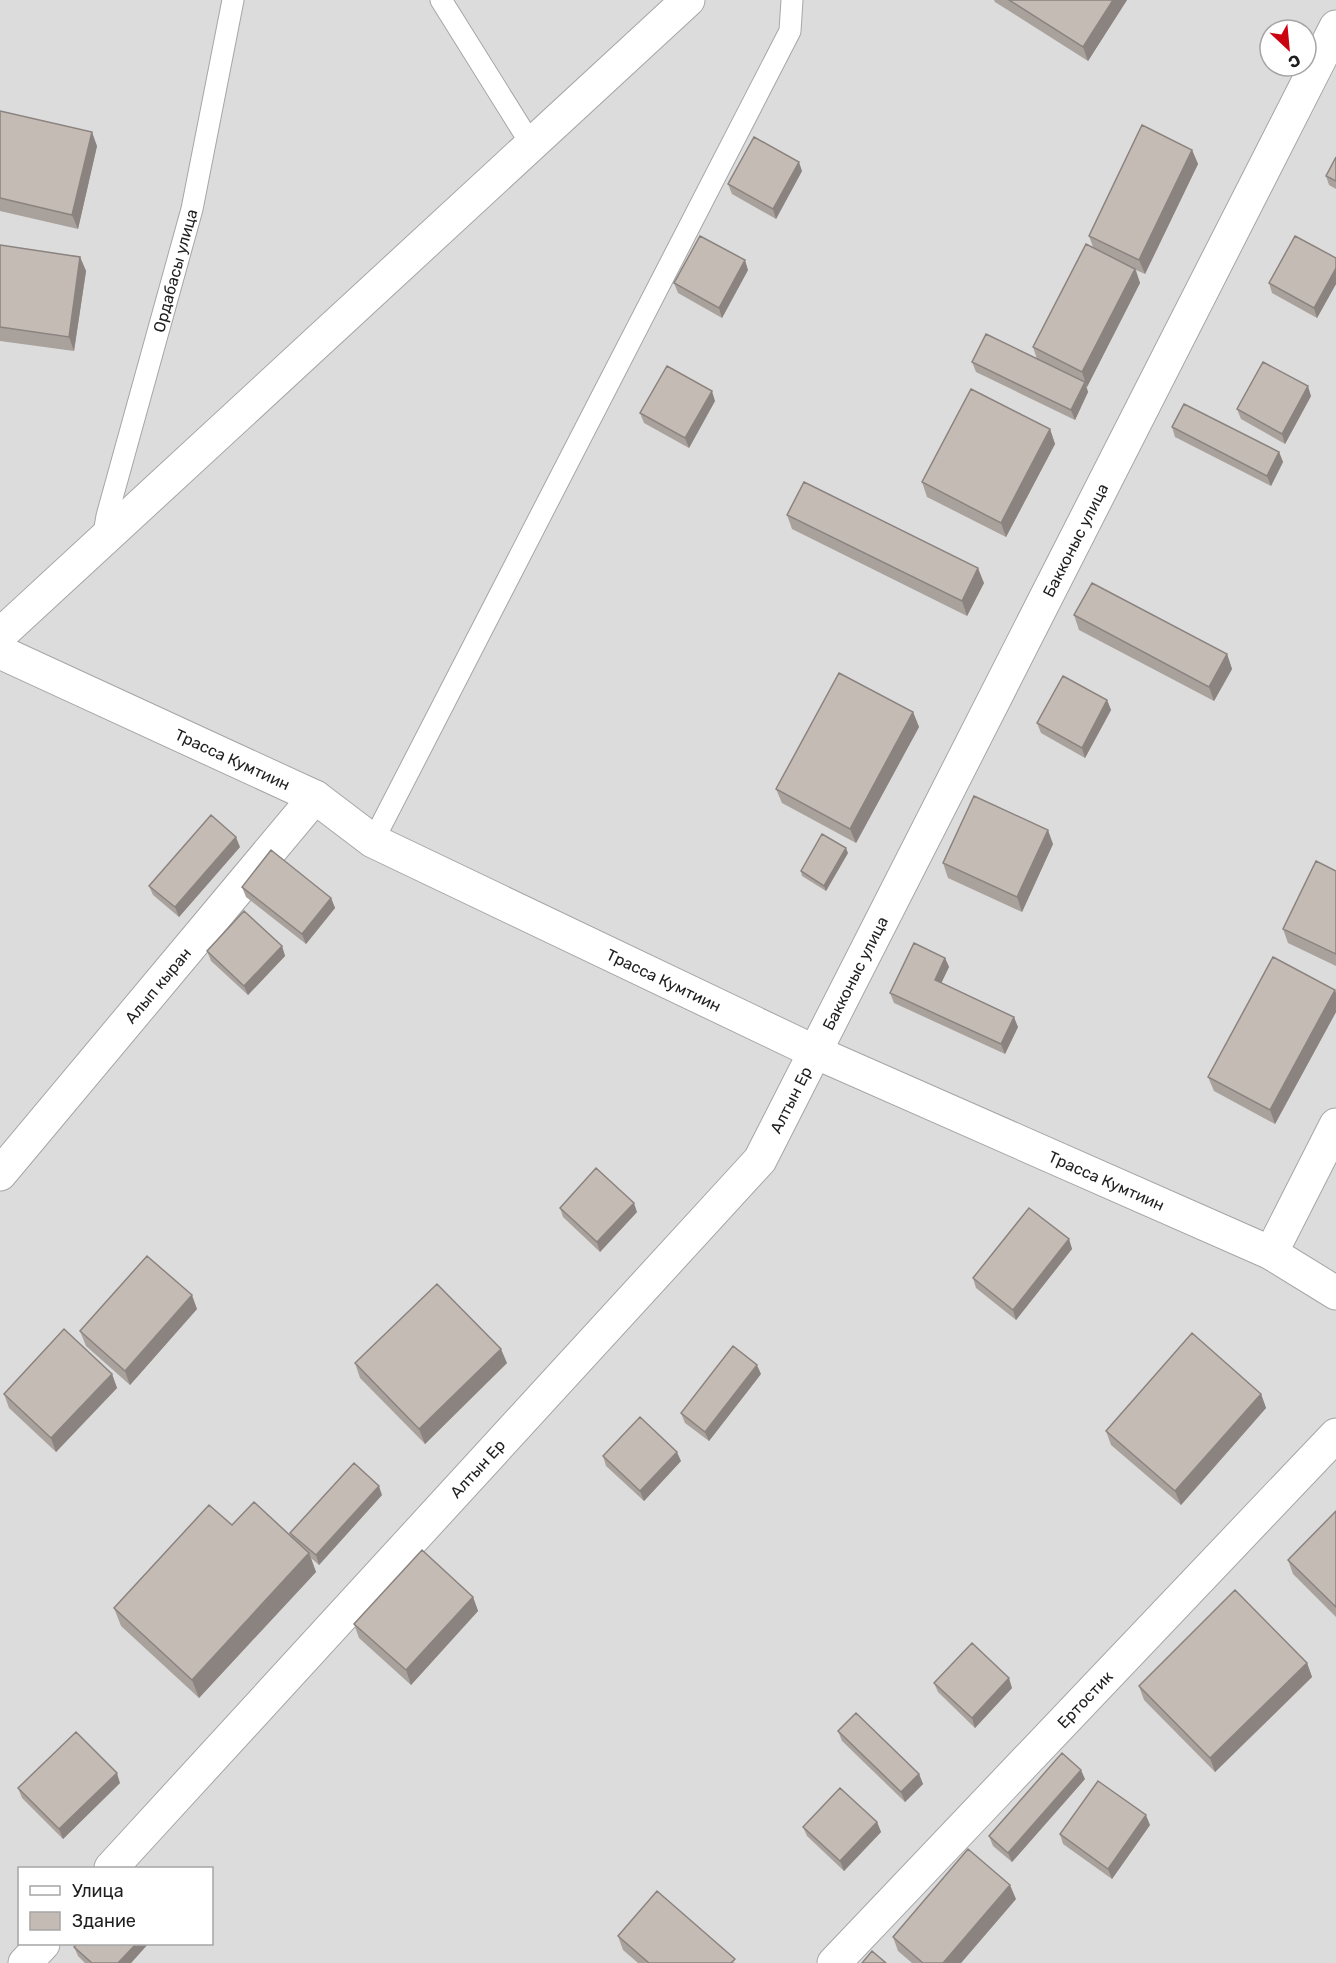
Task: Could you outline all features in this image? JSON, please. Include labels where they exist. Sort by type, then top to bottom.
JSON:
[{"type":"street","points":[[0,635],[688,0]]},
{"type":"street","name":"Бакконыс улица","points":[[815,1052],[1336,27]]},
{"type":"street","name":"Трасса Кумтиин","points":[[0,652],[315,797],[373,842],[815,1052],[1271,1253],[1336,1293]]},
{"type":"street","name":"Алып кыран","points":[[0,1174],[315,797]]},
{"type":"street","name":"Алтын Ер","points":[[113,1867],[760,1160],[815,1052]]},
{"type":"street","points":[[1271,1253],[1336,1125]]},
{"type":"street","name":"Ертостик","points":[[834,1963],[1336,1435]]},
{"type":"street","points":[[25,1963],[42,1945]]},
{"type":"lane","name":"Ордабасы улица","points":[[103,539],[107,516],[192,209],[233,0]]},
{"type":"lane","points":[[441,0],[531,144]]},
{"type":"lane","points":[[373,842],[790,31],[792,0]]},
{"type":"shaded area","points":[[0,0],[1336,0],[1336,1963],[0,1963]]},
{"type":"building","points":[[1009,0],[1113,0],[1083,47]]},
{"type":"building","points":[[0,111],[92,132],[72,215],[0,198]]},
{"type":"building","points":[[1142,125],[1192,150],[1139,260],[1089,236]]},
{"type":"building","points":[[754,137],[799,162],[773,209],[728,184]]},
{"type":"building","points":[[1336,157],[1336,181],[1326,176]]},
{"type":"building","points":[[700,236],[745,260],[719,308],[674,283]]},
{"type":"building","points":[[1295,236],[1336,258],[1336,268],[1314,308],[1269,283]]},
{"type":"building","points":[[1086,244],[1135,269],[1082,372],[1033,347]]},
{"type":"building","points":[[0,245],[80,257],[69,337],[0,327]]},
{"type":"building","points":[[986,334],[1085,382],[1071,410],[972,362]]},
{"type":"building","points":[[1263,362],[1308,386],[1282,434],[1237,409]]},
{"type":"building","points":[[667,366],[712,391],[685,438],[640,413]]},
{"type":"building","points":[[971,389],[1050,429],[1001,523],[922,482]]},
{"type":"building","points":[[1184,404],[1279,452],[1267,476],[1172,427]]},
{"type":"building","points":[[804,482],[978,568],[962,601],[787,515]]},
{"type":"building","points":[[1092,583],[1227,654],[1209,687],[1074,615]]},
{"type":"building","points":[[839,673],[913,712],[850,829],[776,789]]},
{"type":"building","points":[[1063,676],[1107,700],[1082,748],[1037,723]]},
{"type":"building","points":[[974,796],[1048,830],[1017,897],[943,863]]},
{"type":"building","points":[[211,815],[236,837],[175,907],[149,886]]},
{"type":"building","points":[[822,834],[846,848],[824,886],[801,871]]},
{"type":"building","points":[[271,850],[331,898],[302,934],[242,887]]},
{"type":"building","points":[[1316,861],[1336,871],[1336,954],[1283,929]]},
{"type":"building","points":[[244,911],[282,946],[244,986],[207,951]]},
{"type":"building","points":[[914,943],[945,958],[935,980],[1014,1017],[1001,1044],[890,993]]},
{"type":"building","points":[[1273,957],[1335,990],[1270,1110],[1208,1077]]},
{"type":"building","points":[[596,1168],[634,1203],[597,1242],[560,1208]]},
{"type":"building","points":[[1029,1208],[1069,1239],[1013,1310],[973,1278]]},
{"type":"building","points":[[147,1256],[192,1295],[125,1371],[80,1331]]},
{"type":"building","points":[[437,1284],[501,1349],[419,1429],[355,1363]]},
{"type":"building","points":[[64,1329],[112,1374],[51,1438],[4,1394]]},
{"type":"building","points":[[1192,1333],[1261,1394],[1175,1491],[1106,1431]]},
{"type":"building","points":[[733,1346],[757,1365],[705,1432],[681,1413]]},
{"type":"building","points":[[640,1417],[677,1452],[640,1491],[603,1456]]},
{"type":"building","points":[[354,1463],[379,1486],[316,1555],[290,1533]]},
{"type":"building","points":[[254,1502],[309,1553],[192,1680],[114,1608],[209,1505],[232,1525]]},
{"type":"building","points":[[1336,1511],[1336,1607],[1288,1560]]},
{"type":"building","points":[[422,1550],[473,1597],[406,1670],[354,1624]]},
{"type":"building","points":[[1235,1590],[1307,1663],[1210,1758],[1139,1686]]},
{"type":"building","points":[[972,1643],[1009,1678],[972,1718],[934,1683]]},
{"type":"building","points":[[856,1713],[919,1774],[901,1792],[838,1731]]},
{"type":"building","points":[[76,1732],[117,1773],[59,1829],[18,1788]]},
{"type":"building","points":[[1062,1753],[1081,1770],[1008,1853],[989,1836]]},
{"type":"building","points":[[1098,1781],[1146,1815],[1108,1869],[1060,1834]]},
{"type":"building","points":[[840,1788],[877,1822],[840,1861],[803,1827]]},
{"type":"building","points":[[968,1849],[1010,1885],[943,1963],[923,1963],[893,1937]]},
{"type":"building","points":[[657,1891],[735,1959],[731,1963],[649,1963],[618,1936]]},
{"type":"building","points":[[76,1945],[135,1945],[118,1963],[92,1963],[74,1947]]},
{"type":"building","points":[[872,1951],[886,1963],[862,1963]]}]
